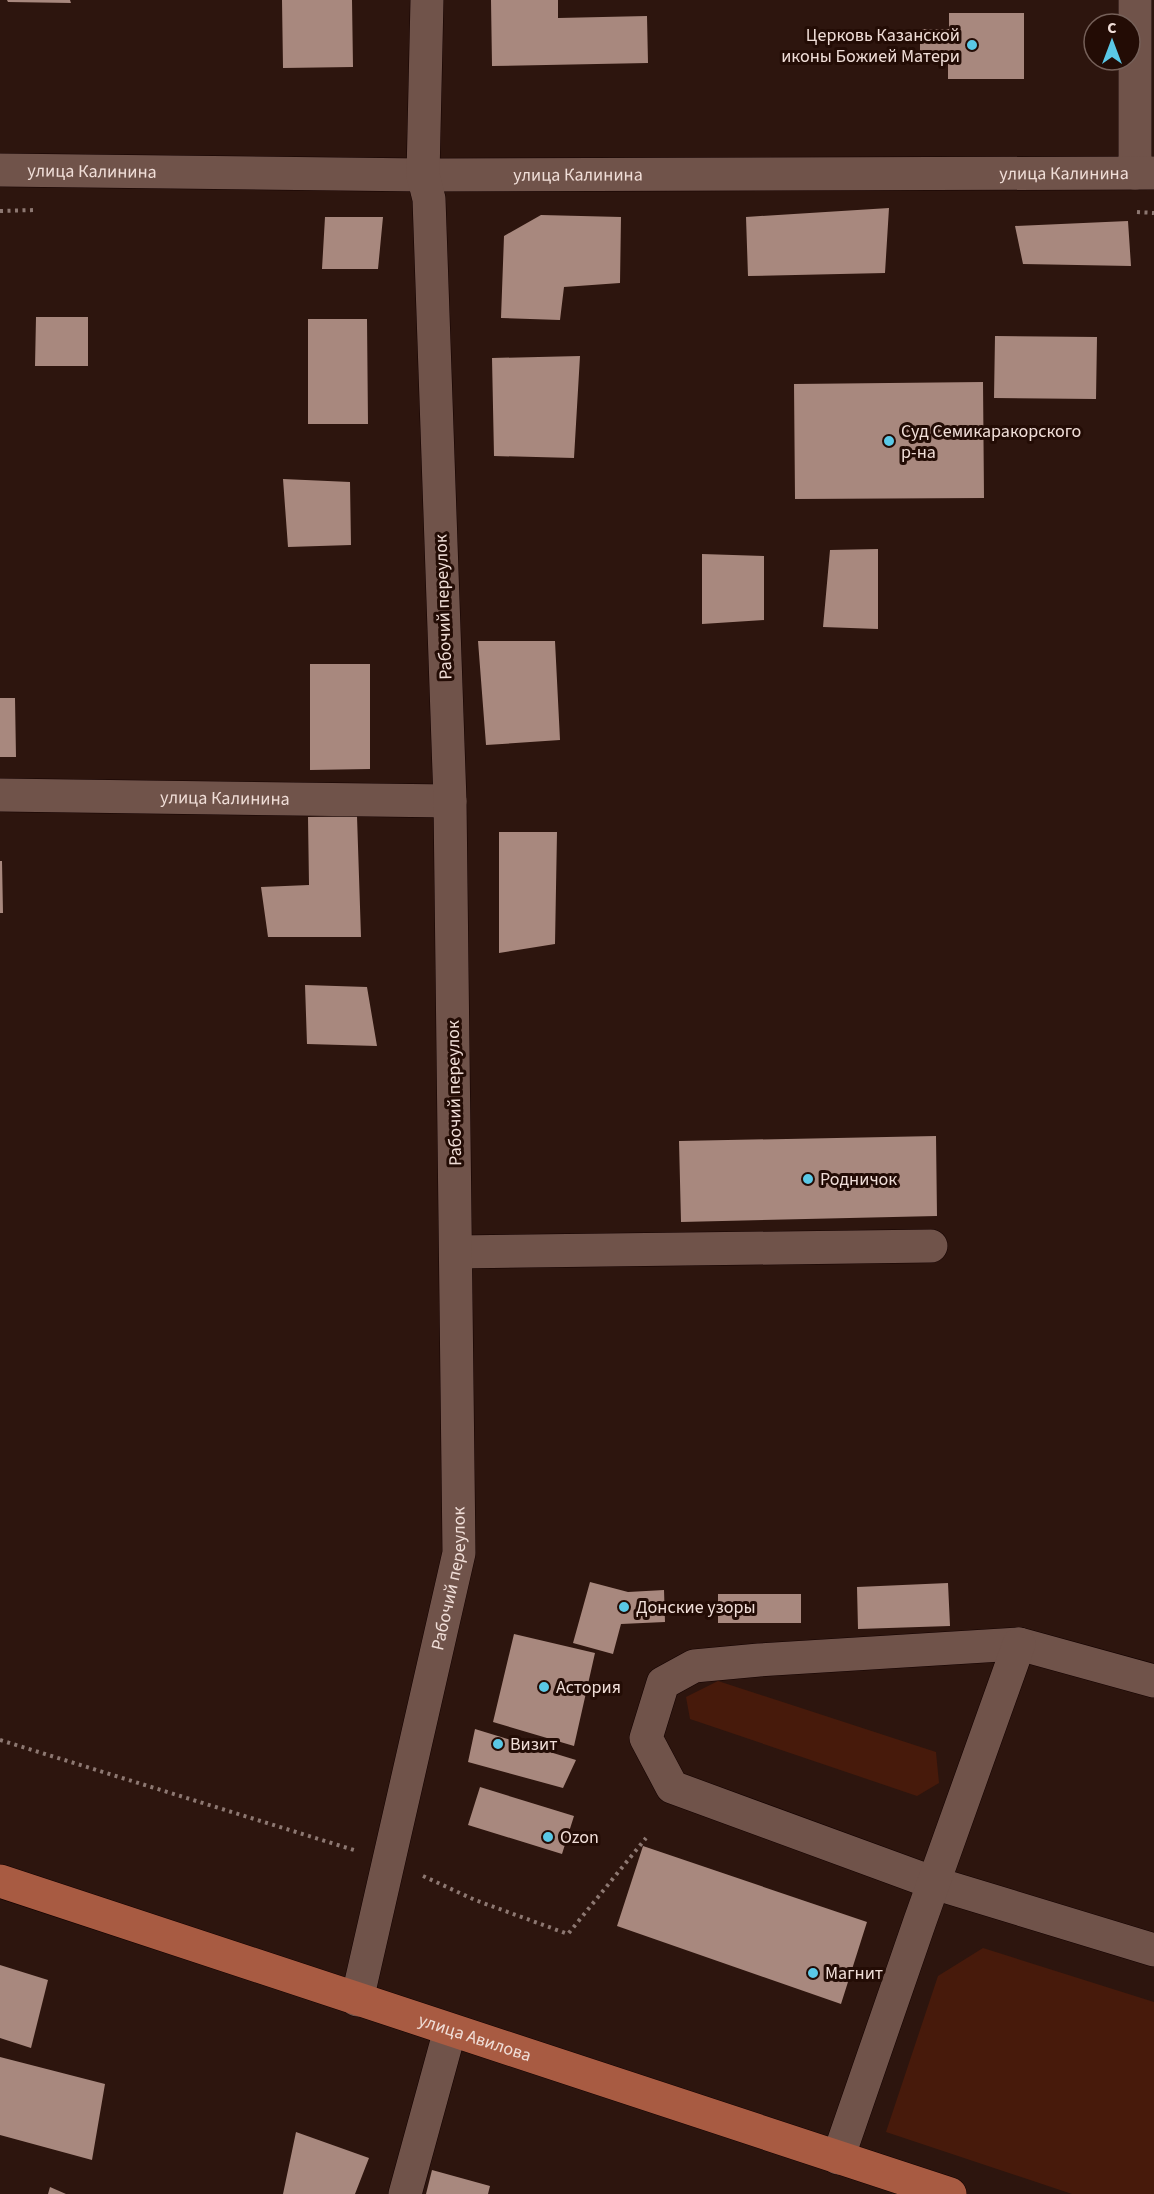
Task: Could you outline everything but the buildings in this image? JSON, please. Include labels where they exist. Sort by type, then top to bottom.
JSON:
[{"type":"main road","name":"улица Авилова","points":[[0,1881],[950,2194]]},
{"type":"street","name":"Рабочий переулок","points":[[357,2000],[459,1553],[450,801],[429,199],[423,175],[427,0]]},
{"type":"street","points":[[1135,0],[1144,173]]},
{"type":"street","name":"улица Калинина","points":[[0,170],[423,175],[1144,173]]},
{"type":"street","name":"улица Калинина","points":[[0,795],[450,801]]},
{"type":"street","points":[[456,1252],[931,1246]]},
{"type":"street","points":[[1154,1681],[1019,1644],[694,1665],[663,1683],[646,1738],[672,1787],[934,1883],[1154,1950]]},
{"type":"street","points":[[838,2158],[1019,1644]]},
{"type":"street","points":[[405,2194],[450,2030]]},
{"type":"path","points":[[0,1740],[388,1861],[475,1900],[568,1934],[646,1838]]},
{"type":"shaded area","points":[[718,1681],[936,1752],[939,1783],[917,1796],[690,1719],[686,1697]]},
{"type":"shaded area","points":[[983,1948],[1154,2002],[1154,2194],[1072,2194],[886,2132],[938,1976]]},
{"type":"place","name":"Церковь Казанской иконы Божией Матери","points":[[972,45]]},
{"type":"place","name":"Суд Семикаракорского р-на","points":[[889,441]]},
{"type":"place","name":"Родничок","points":[[808,1179]]},
{"type":"place","name":"Донские узоры","points":[[624,1607]]},
{"type":"place","name":"Астория","points":[[544,1687]]},
{"type":"place","name":"Визит","points":[[498,1744]]},
{"type":"place","name":"Ozon","points":[[548,1837]]},
{"type":"place","name":"Магнит","points":[[813,1973]]}]
